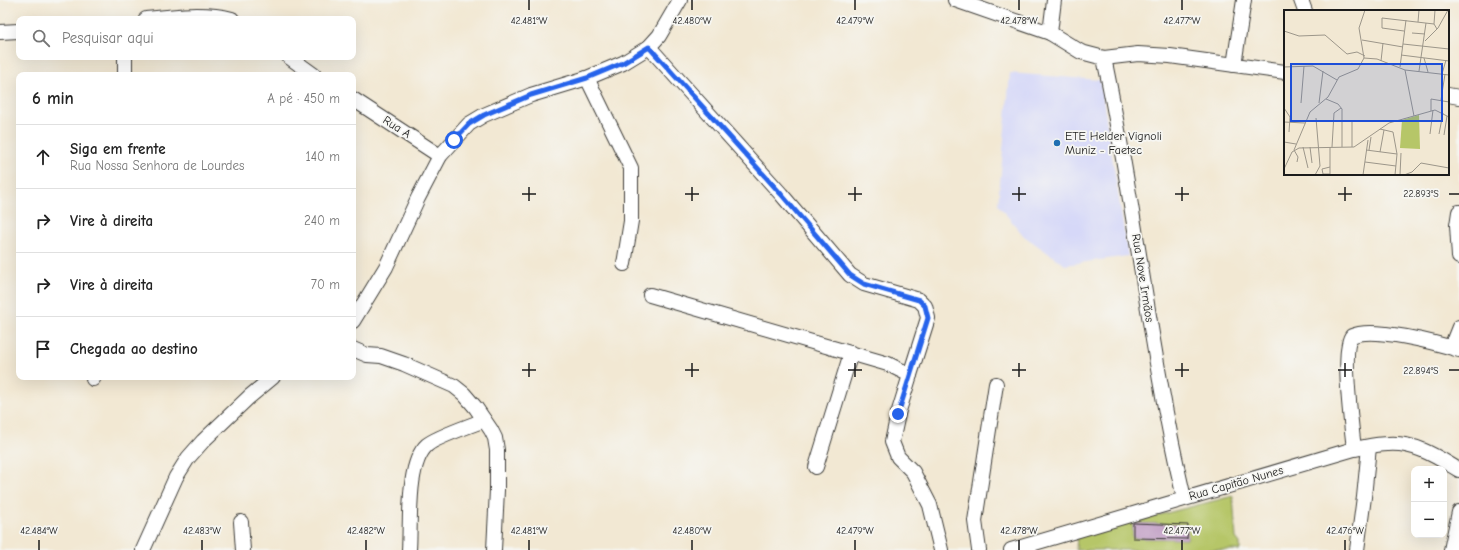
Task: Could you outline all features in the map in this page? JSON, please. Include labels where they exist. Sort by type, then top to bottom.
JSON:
[{"type":"street","points":[[356,316],[386,267],[415,204],[440,156],[469,124],[484,115],[531,95],[587,78],[623,63],[649,47],[659,36],[680,0]]},
{"type":"street","points":[[955,0],[1050,33],[1081,52],[1104,58],[1138,54],[1170,56],[1284,72]]},
{"type":"street","points":[[1050,33],[1054,0]]},
{"type":"street","points":[[1234,65],[1244,0]]},
{"type":"street","points":[[1301,0],[1304,10]]},
{"type":"street","points":[[171,16],[218,16]]},
{"type":"street","points":[[0,32],[16,31]]},
{"type":"street","points":[[649,47],[781,194],[850,275],[864,284],[919,300],[925,306],[928,318],[898,414],[892,442],[898,457],[913,472],[930,505],[941,550]]},
{"type":"street","name":"Rua Nove Irmãos","points":[[1104,58],[1116,113],[1165,407],[1184,498]]},
{"type":"street","points":[[125,72],[126,60]]},
{"type":"street","points":[[293,60],[308,72]]},
{"type":"street","points":[[587,78],[631,168],[631,221],[624,264]]},
{"type":"street","points":[[1449,95],[1459,96]]},
{"type":"street","name":"Rua A","points":[[356,101],[440,156]]},
{"type":"street","points":[[1459,212],[1457,225],[1459,257]]},
{"type":"street","points":[[650,295],[888,364],[910,375]]},
{"type":"street","points":[[1354,449],[1348,371],[1348,346],[1350,338],[1360,333],[1404,337],[1455,349],[1459,327]]},
{"type":"street","points":[[356,350],[367,355],[381,356],[404,364],[454,386],[464,394],[476,408],[491,430],[495,438],[497,450],[494,550]]},
{"type":"street","points":[[816,467],[851,353]]},
{"type":"street","points":[[143,550],[176,477],[188,458],[203,441],[269,380]]},
{"type":"street","points":[[979,550],[975,521],[996,384]]},
{"type":"street","points":[[409,550],[411,495],[418,456],[428,445],[484,420]]},
{"type":"street","name":"Rua Capitão Nunes","points":[[1011,550],[1354,449],[1388,444],[1412,446],[1430,453],[1459,470]]},
{"type":"street","points":[[1357,550],[1364,497],[1368,447]]},
{"type":"street","points":[[1451,550],[1459,512]]},
{"type":"street","points":[[242,522],[243,550]]},
{"type":"shaded area","name":"ETE Helder Vignoli Muniz - Faetec","points":[[1010,73],[1100,80],[1128,256],[1065,265],[1024,236],[998,205]]},
{"type":"green space","points":[[1233,496],[1236,538],[1240,543],[1240,550],[1076,550],[1077,536]],"holes":[[[1133,523],[1187,525],[1187,539],[1133,538]]]},
{"type":"building","points":[[1133,523],[1188,525],[1187,539],[1133,538]]},
{"type":"place","name":"ETE Helder Vignoli Muniz - Faetec","points":[[1057,143]]},
{"type":"route","points":[[454,140],[469,124],[484,115],[531,95],[587,78],[623,63],[649,47],[781,194],[850,275],[864,284],[919,300],[925,306],[928,318],[898,414]]}]
